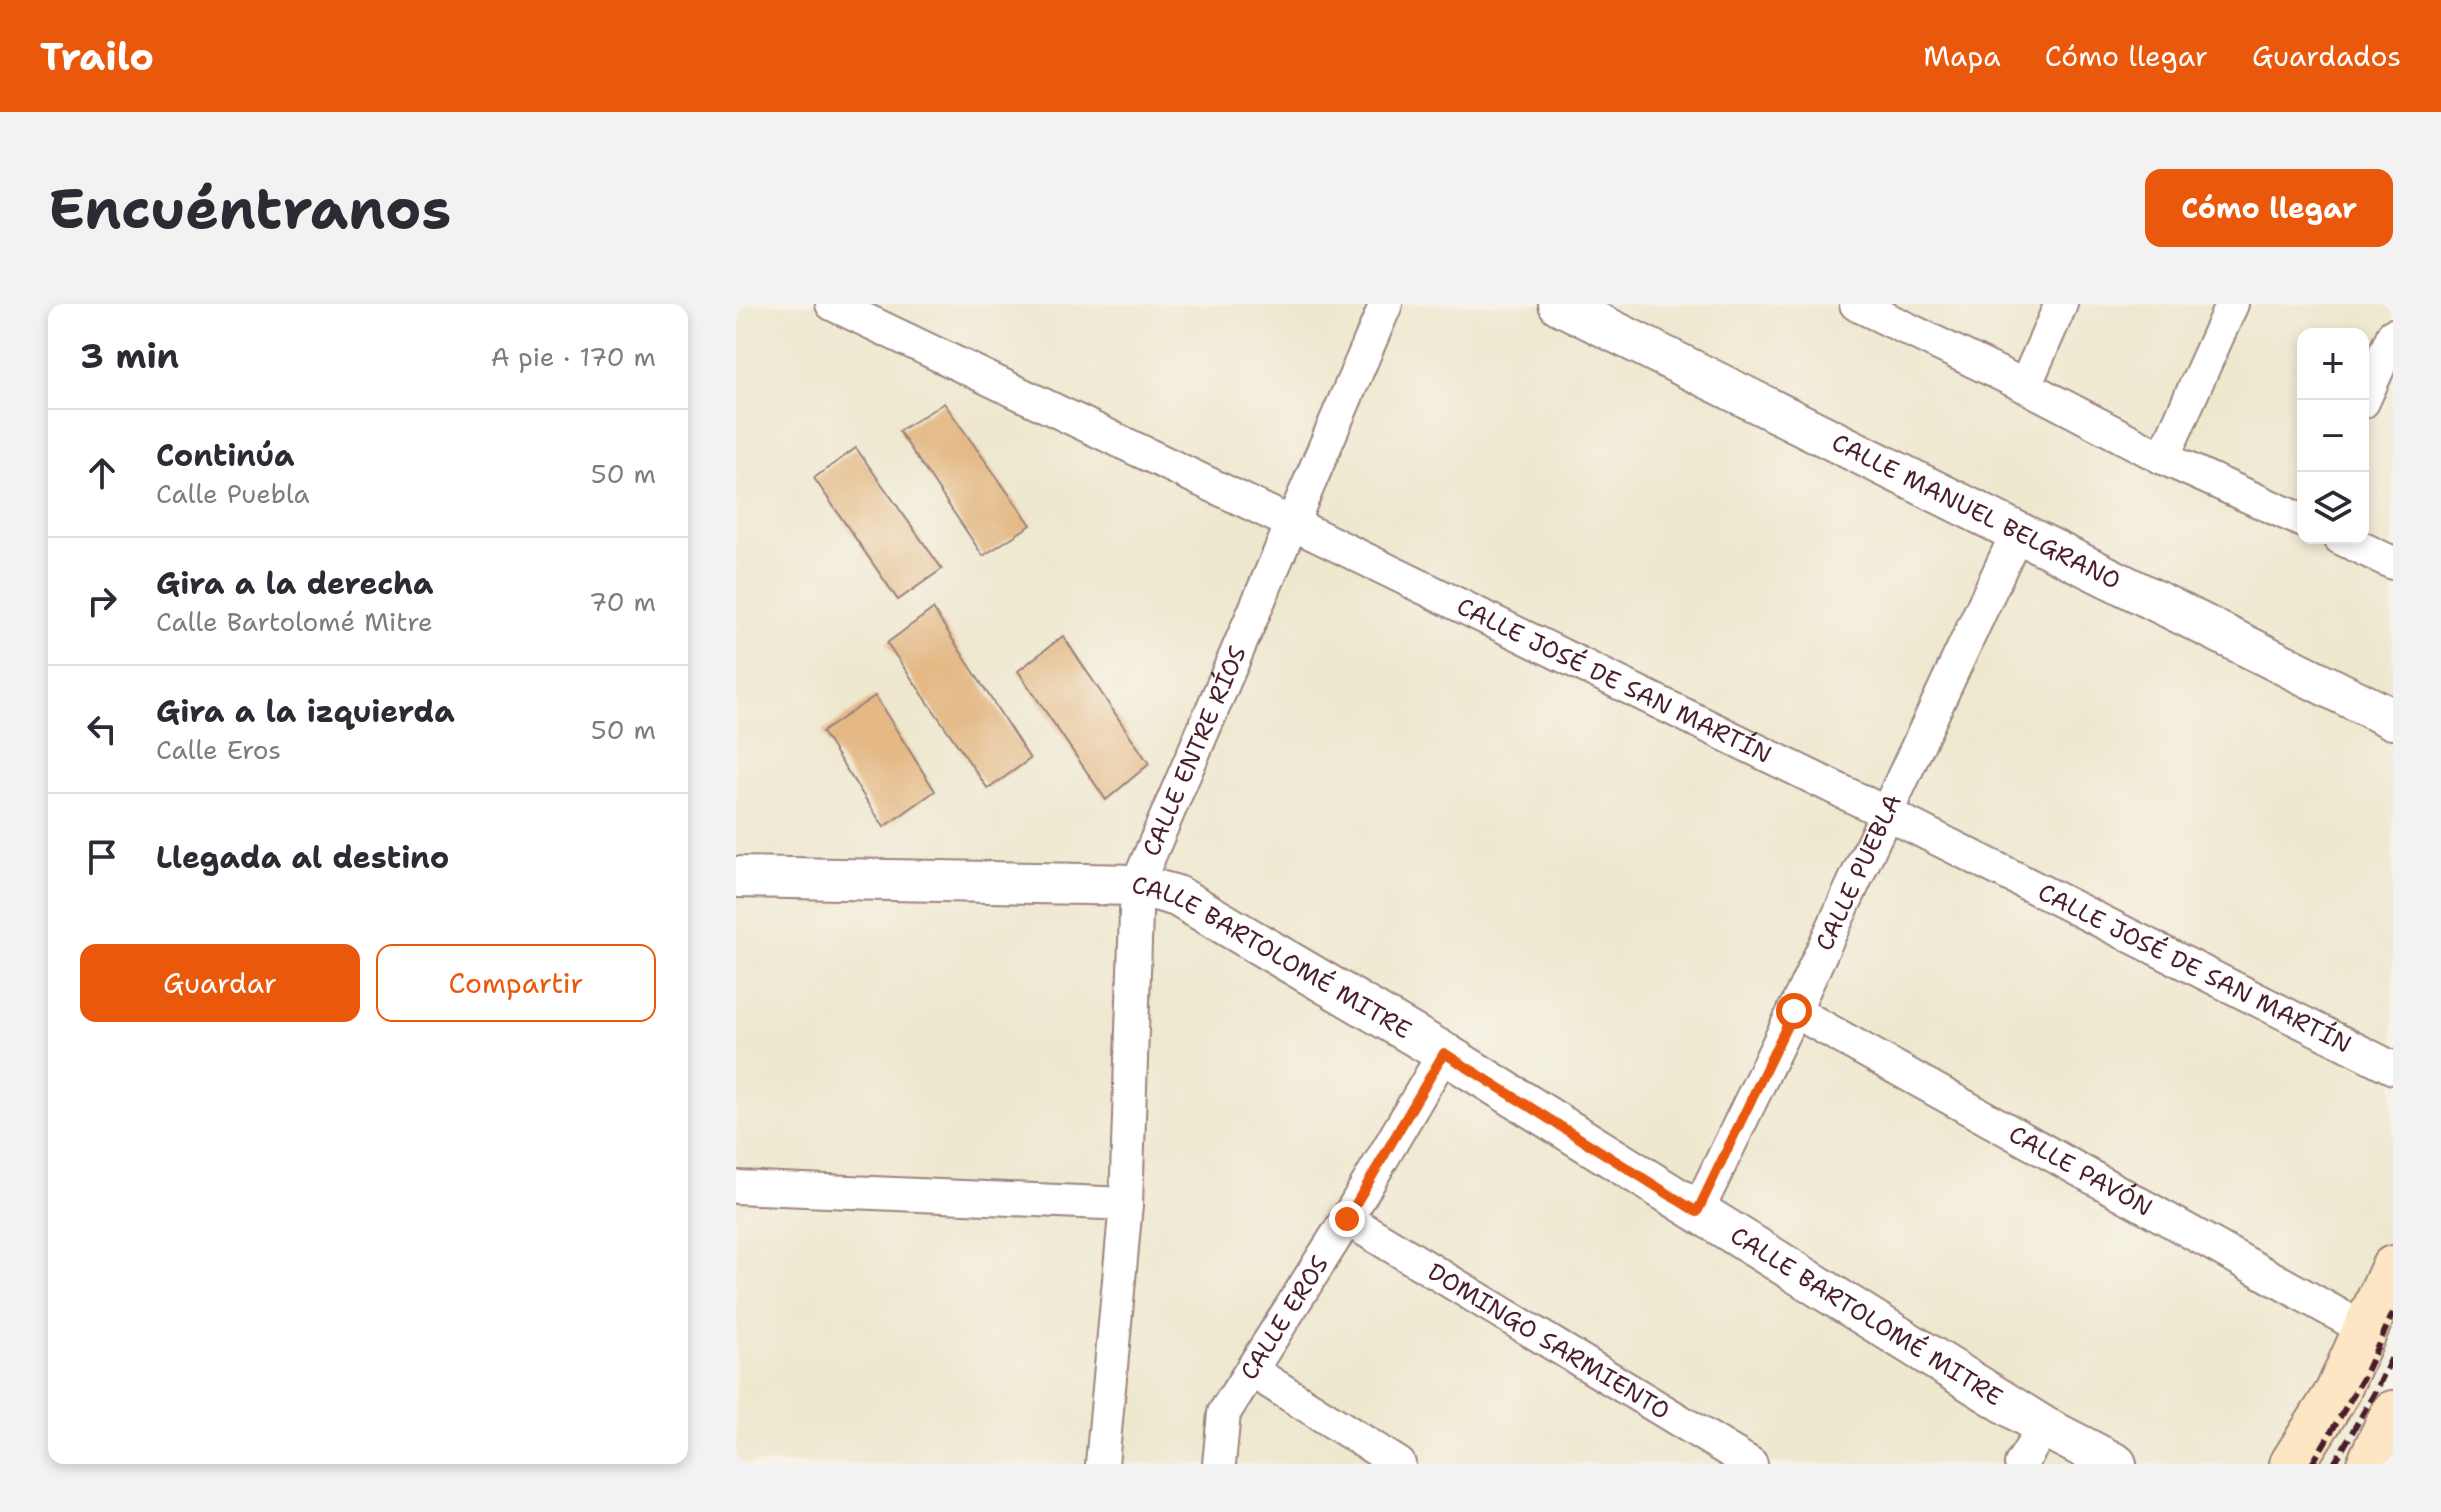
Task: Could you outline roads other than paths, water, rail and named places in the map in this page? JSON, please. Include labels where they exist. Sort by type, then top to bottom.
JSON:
[{"type":"main road","points":[[2292,1464],[2337,1393],[2393,1268]]},
{"type":"main road","points":[[2369,1464],[2393,1413]]},
{"type":"street","name":"CALLE JOSÉ DE SAN MARTÍN","points":[[832,304],[1886,813],[2393,1068]]},
{"type":"street","name":"CALLE ENTRE RÍOS","points":[[1102,1464],[1126,1204],[1137,885],[1386,304]]},
{"type":"street","name":"CALLE MANUEL BELGRANO","points":[[1559,304],[2393,719]]},
{"type":"street","points":[[1856,304],[1890,312],[2163,458],[2297,518]]},
{"type":"street","points":[[2025,386],[2061,304]]},
{"type":"street","points":[[2163,458],[2232,304]]},
{"type":"street","points":[[2364,400],[2393,335]]},
{"type":"street","name":"CALLE PUEBLA","points":[[1697,1212],[2018,531]]},
{"type":"street","points":[[2353,544],[2393,563]]},
{"type":"street","name":"CALLE BARTOLOMÉ MITRE","points":[[736,877],[1137,885],[1177,896],[1444,1053],[2044,1427],[2116,1464]]},
{"type":"street","name":"CALLE PAVÓN","points":[[1794,1011],[2366,1330]]},
{"type":"street","name":"CALLE EROS","points":[[1219,1464],[1224,1413],[1347,1219],[1444,1053]]},
{"type":"street","points":[[736,1187],[1126,1204]]},
{"type":"street","name":"DOMINGO SARMIENTO","points":[[1347,1219],[1751,1464]]},
{"type":"street","points":[[1252,1371],[1399,1464]]},
{"type":"street","points":[[2021,1464],[2044,1427]]},
{"type":"railway","points":[[2312,1464],[2362,1380],[2393,1313]]},
{"type":"railway","points":[[2334,1464],[2393,1355]]}]
